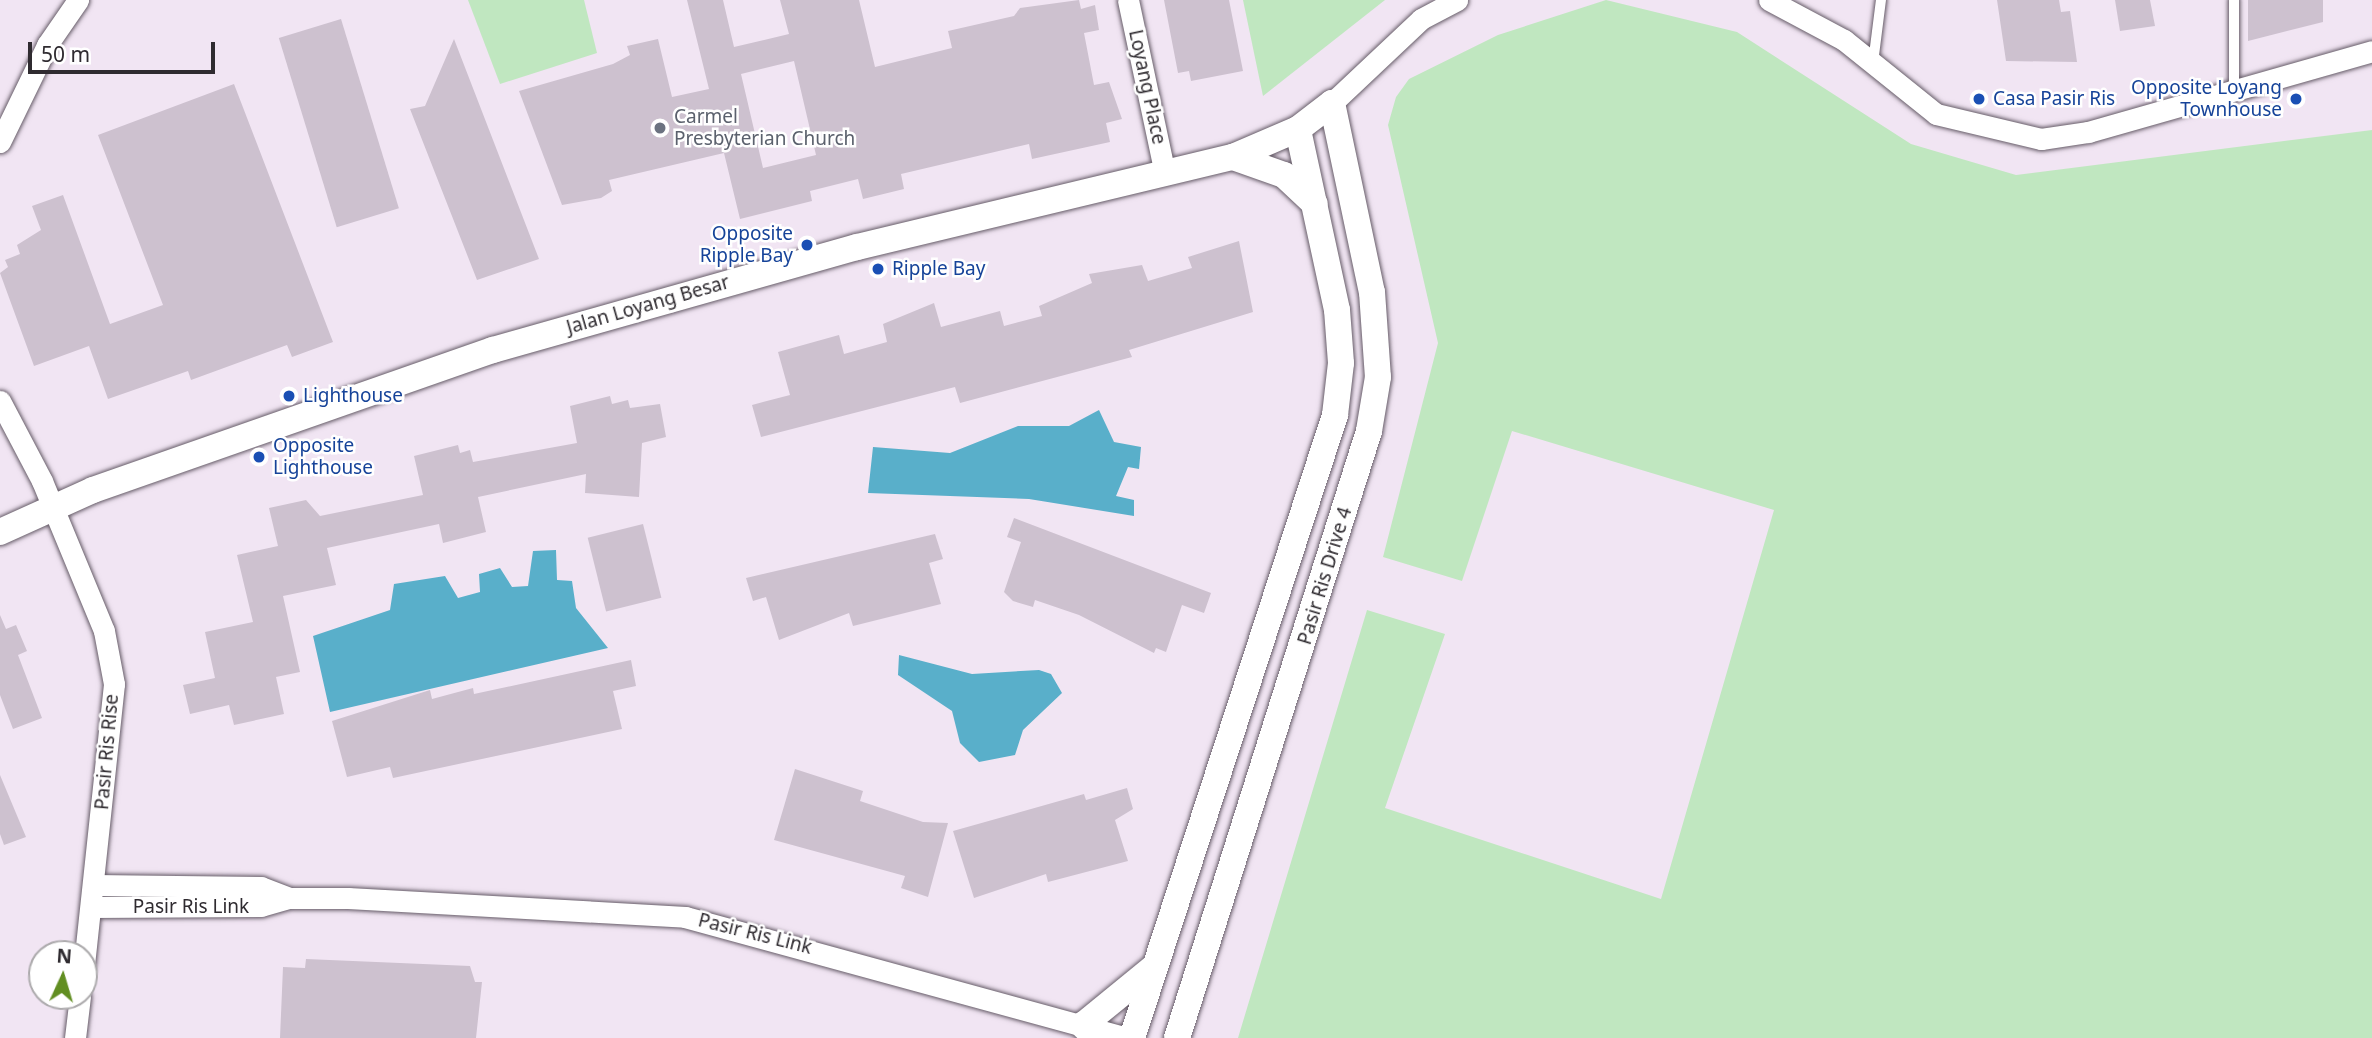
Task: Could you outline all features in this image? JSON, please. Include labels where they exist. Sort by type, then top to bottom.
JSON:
[{"type":"street","points":[[0,142],[47,45],[78,0]]},
{"type":"street","name":"Loyang Place","points":[[1128,0],[1165,174]]},
{"type":"street","name":"Jalan Loyang Besar","points":[[0,532],[54,508],[366,392],[619,312],[934,227],[1233,157],[1298,129],[1332,103],[1421,19],[1457,0]]},
{"type":"street","points":[[1769,0],[1873,64],[1936,114],[2041,139],[2234,91],[2372,51]]},
{"type":"street","name":"Pasir Ris Drive 4","points":[[1177,1038],[1331,562],[1374,404],[1372,292],[1332,103]]},
{"type":"street","name":"Pasir Ris Drive 4","points":[[1132,1038],[1335,415],[1341,363],[1318,209],[1298,129]]},
{"type":"street","points":[[1233,157],[1299,184],[1318,209]]},
{"type":"street","points":[[0,401],[54,508]]},
{"type":"street","name":"Pasir Ris Rise","points":[[54,508],[104,631],[114,684],[87,940]]},
{"type":"street","name":"Pasir Ris Link","points":[[93,885],[261,887],[289,898],[720,922],[1089,1031],[1126,1038]]},
{"type":"street","name":"Pasir Ris Link","points":[[91,907],[261,906],[289,898]]},
{"type":"street","points":[[1089,1031],[1156,965]]},
{"type":"street","points":[[75,1038],[78,1010]]},
{"type":"lane","points":[[1873,64],[1881,0]]},
{"type":"lane","points":[[2234,0],[2234,91]]},
{"type":"green space","points":[[468,0],[584,0],[597,53],[500,84]]},
{"type":"green space","points":[[1243,0],[1385,0],[1263,96]]},
{"type":"green space","points":[[1606,0],[1737,32],[1911,144],[2016,175],[2372,130],[2372,1038],[1238,1038],[1367,610],[1445,634],[1385,808],[1661,899],[1774,510],[1512,431],[1462,581],[1383,557],[1438,343],[1388,125],[1396,97],[1409,79],[1498,35]]},
{"type":"water","points":[[1099,410],[1114,442],[1141,447],[1139,469],[1128,467],[1116,496],[1134,500],[1134,516],[1029,499],[868,493],[873,447],[950,453],[1018,426],[1069,426]]},
{"type":"water","points":[[556,550],[557,580],[572,581],[576,608],[608,648],[330,712],[313,636],[390,610],[394,584],[445,576],[458,598],[480,592],[479,574],[500,568],[512,587],[528,586],[533,551]]},
{"type":"water","points":[[899,655],[972,674],[1039,670],[1051,674],[1062,693],[1023,730],[1015,755],[979,762],[960,743],[952,711],[898,675]]},
{"type":"building","points":[[687,0],[723,0],[734,47],[789,34],[780,0],[859,0],[875,67],[952,48],[948,31],[1014,16],[1020,8],[1079,0],[1081,9],[1095,5],[1099,30],[1084,33],[1094,85],[1109,82],[1122,119],[1106,123],[1110,142],[1032,159],[1029,144],[901,174],[904,189],[863,199],[858,179],[810,191],[812,201],[740,219],[724,153],[609,180],[612,191],[601,198],[562,205],[519,91],[613,64],[630,55],[627,46],[658,39],[672,97],[709,89]],"holes":[[[794,61],[816,155],[763,168],[741,74]]]},
{"type":"building","points":[[1164,0],[1229,0],[1243,71],[1191,81],[1189,71],[1178,73]]},
{"type":"building","points":[[1997,0],[2059,0],[2061,12],[2070,11],[2077,62],[2006,61]]},
{"type":"building","points":[[2115,0],[2150,0],[2155,26],[2120,31]]},
{"type":"building","points":[[2248,0],[2323,0],[2323,22],[2248,41]]},
{"type":"building","points":[[341,19],[399,208],[337,227],[279,38]]},
{"type":"building","points":[[454,39],[539,259],[477,280],[410,109],[425,106]]},
{"type":"building","points":[[234,84],[333,342],[292,357],[287,345],[191,380],[188,371],[108,399],[89,346],[34,366],[0,273],[8,267],[5,260],[20,254],[17,245],[41,230],[32,206],[63,195],[110,324],[163,305],[98,135]]},
{"type":"building","points":[[1239,241],[1253,312],[1129,350],[1132,357],[960,403],[955,387],[761,437],[752,405],[790,395],[778,352],[839,335],[844,354],[887,342],[883,324],[934,303],[941,327],[1000,311],[1004,326],[1042,316],[1039,306],[1092,283],[1089,274],[1142,265],[1148,281],[1192,268],[1188,257]]},
{"type":"building","points":[[610,396],[612,404],[628,400],[630,408],[660,404],[666,437],[642,443],[639,497],[585,493],[586,474],[478,497],[486,532],[443,543],[439,524],[327,548],[336,585],[283,596],[300,672],[276,677],[284,714],[234,725],[229,705],[190,714],[183,685],[215,678],[205,632],[253,622],[237,555],[278,546],[269,508],[306,500],[320,516],[423,495],[414,456],[458,445],[460,453],[470,450],[473,462],[577,443],[570,406]]},
{"type":"building","points":[[1014,518],[1211,593],[1204,613],[1182,605],[1166,652],[1156,648],[1154,653],[1079,615],[1035,600],[1033,607],[1013,601],[1004,592],[1021,542],[1007,537]]},
{"type":"building","points":[[643,524],[661,598],[606,612],[588,538]]},
{"type":"building","points":[[935,534],[943,559],[929,563],[941,604],[853,626],[849,613],[779,640],[766,597],[753,601],[746,578]]},
{"type":"building","points":[[0,615],[6,629],[16,625],[27,651],[18,655],[42,718],[13,729],[0,695]]},
{"type":"building","points":[[631,660],[636,686],[613,691],[622,729],[393,778],[390,767],[347,777],[332,721],[430,690],[432,699],[473,688],[474,694]]},
{"type":"building","points":[[795,769],[863,791],[860,801],[923,822],[948,823],[928,897],[901,888],[905,876],[774,840]]},
{"type":"building","points":[[0,775],[26,837],[4,845],[0,834]]},
{"type":"building","points":[[1127,788],[1133,809],[1115,820],[1128,861],[1048,882],[1046,874],[974,898],[953,831],[1084,794],[1086,800]]},
{"type":"building","points":[[306,959],[470,966],[475,982],[482,982],[476,1038],[280,1038],[283,967],[305,968]]},
{"type":"place","name":"Casa Pasir Ris","points":[[1979,99]]},
{"type":"place","name":"Opposite Loyang Townhouse","points":[[2296,99]]},
{"type":"place","name":"Carmel Presbyterian Church","points":[[660,128]]},
{"type":"place","name":"Opposite Ripple Bay","points":[[807,245]]},
{"type":"place","name":"Ripple Bay","points":[[878,269]]},
{"type":"place","name":"Lighthouse","points":[[289,396]]},
{"type":"place","name":"Opposite Lighthouse","points":[[259,457]]}]
